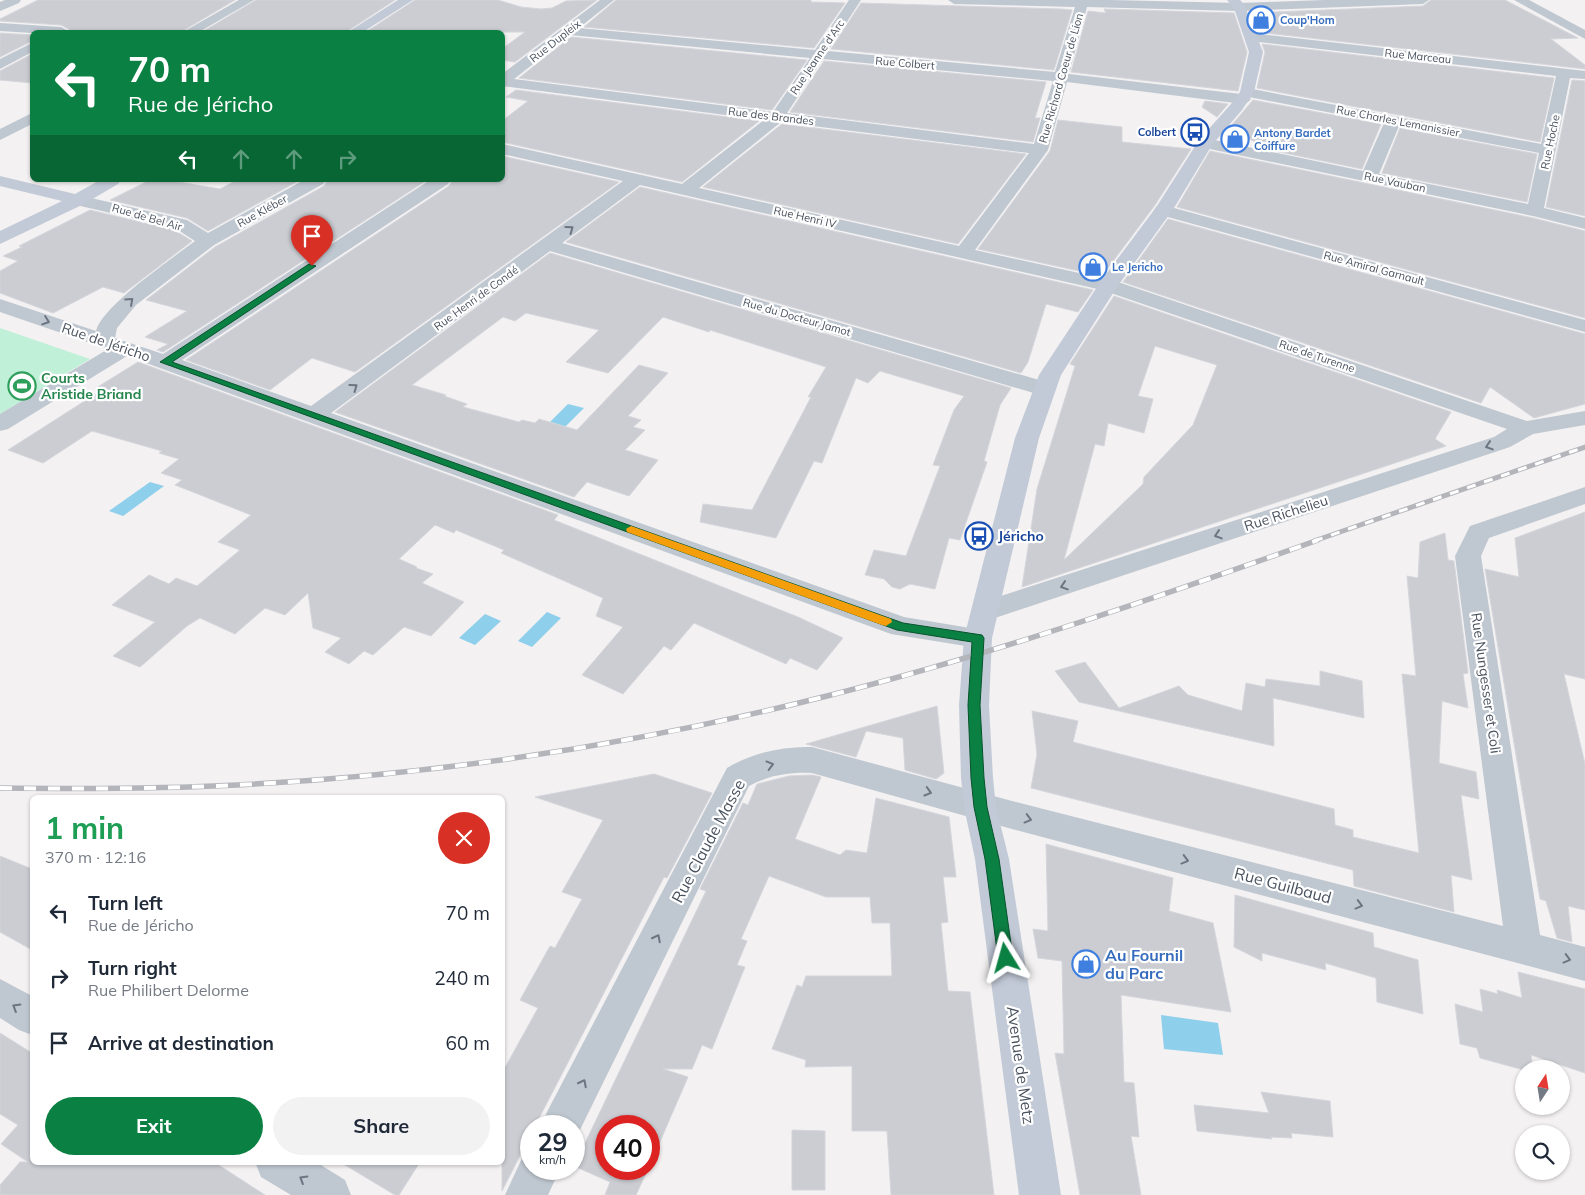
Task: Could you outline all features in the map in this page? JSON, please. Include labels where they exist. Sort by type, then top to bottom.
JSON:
[{"type":"street","points":[[0,7],[15,0]]},
{"type":"street","points":[[194,30],[248,0]]},
{"type":"street","points":[[358,30],[407,0]]},
{"type":"street","name":"Rue Dupleix","points":[[505,80],[608,0]]},
{"type":"street","name":"Rue Jeanne d'Arc","points":[[686,190],[777,117],[855,0]]},
{"type":"street","points":[[954,0],[1236,3],[1423,0]]},
{"type":"street","points":[[1520,0],[1585,35]]},
{"type":"street","name":"Rue Richard Coeur de Lion","points":[[964,252],[1040,150],[1081,2]]},
{"type":"street","points":[[1236,3],[1256,52],[1245,96]]},
{"type":"street","points":[[63,30],[75,23]]},
{"type":"street","points":[[0,27],[36,30]]},
{"type":"street","name":"Rue Colbert","points":[[567,31],[1245,96]]},
{"type":"street","name":"Rue Marceau","points":[[1251,37],[1585,75]]},
{"type":"street","points":[[0,65],[30,48]]},
{"type":"street","name":"Rue Hoche","points":[[1535,211],[1564,73]]},
{"type":"street","name":"Rue des Brandes","points":[[505,82],[1040,150]]},
{"type":"street","name":"Rue Charles Lemanissier","points":[[1245,96],[1394,120],[1549,150]]},
{"type":"street","name":"Avenue de Metz","points":[[1040,1195],[992,859],[980,807],[974,705],[982,624],[992,575],[1028,438],[1050,375],[1108,285],[1163,210],[1205,143],[1245,96]]},
{"type":"street","points":[[0,135],[30,119]]},
{"type":"street","points":[[1369,177],[1394,120]]},
{"type":"street","name":"Rue Vauban","points":[[1205,143],[1535,211],[1585,224]]},
{"type":"street","name":"Rue Henri IV","points":[[505,150],[1108,285]]},
{"type":"street","name":"Rue Henri de Condé","points":[[314,416],[638,179]]},
{"type":"street","name":"Rue de Bel Air","points":[[0,181],[181,224],[208,241]]},
{"type":"street","points":[[0,238],[78,200],[109,182]]},
{"type":"street","name":"Rue Kléber","points":[[208,241],[313,182]]},
{"type":"street","points":[[165,362],[439,182]]},
{"type":"street","name":"Rue Amiral Garnault","points":[[1163,210],[1585,326]]},
{"type":"street","points":[[104,340],[108,327],[129,301],[208,241]]},
{"type":"street","name":"Rue du Docteur Jamot","points":[[549,245],[1045,389]]},
{"type":"street","name":"Rue de Turenne","points":[[1108,285],[1526,428]]},
{"type":"street","name":"Rue de Jéricho","points":[[0,305],[104,340],[902,627],[982,624]]},
{"type":"street","points":[[0,424],[125,348]]},
{"type":"street","name":"Rue Richelieu","points":[[982,624],[1502,442],[1526,428],[1585,418]]},
{"type":"street","name":"Rue Nungesser et Coli","points":[[1524,948],[1468,556],[1479,532],[1585,495]]},
{"type":"street","name":"Rue Claude Masse","points":[[567,1115],[738,777],[750,770],[792,759],[812,760],[980,807]]},
{"type":"street","name":"Rue Guilbaud","points":[[980,807],[1585,964]]},
{"type":"street","points":[[0,997],[30,1016]]},
{"type":"street","points":[[281,1165],[330,1195]]},
{"type":"street","points":[[526,1195],[534,1180]]},
{"type":"green space","name":"Courts Aristide Briand","points":[[0,328],[90,359],[0,414]]},
{"type":"water","points":[[568,404],[584,408],[562,430],[554,428],[557,424],[550,422]]},
{"type":"water","points":[[150,482],[164,486],[123,516],[109,511]]},
{"type":"water","points":[[547,612],[561,618],[532,647],[518,641]]},
{"type":"water","points":[[485,614],[501,621],[475,645],[459,638]]},
{"type":"water","points":[[1161,1015],[1218,1023],[1223,1055],[1164,1049]]},
{"type":"building","points":[[38,0],[235,0],[184,30],[69,30],[61,25],[0,21],[0,19]]},
{"type":"building","points":[[256,0],[395,0],[349,30],[205,30]]},
{"type":"building","points":[[415,0],[498,0],[521,7],[541,9],[552,8],[566,1],[597,0],[515,62],[505,60],[505,47],[525,32],[505,32],[505,30],[369,30]]},
{"type":"building","points":[[616,0],[811,0],[811,2],[845,3],[814,48],[584,27]]},
{"type":"building","points":[[1431,0],[1505,0],[1578,38],[1551,39],[1585,65],[1585,69],[1257,32],[1249,13],[1423,6]]},
{"type":"building","points":[[861,3],[1072,10],[1054,70],[831,49]]},
{"type":"building","points":[[1104,9],[1234,13],[1247,52],[1238,91],[1071,72],[1088,11],[1106,13]]},
{"type":"building","points":[[0,33],[30,35],[30,42],[0,57]]},
{"type":"building","points":[[571,37],[807,60],[772,110],[519,78]]},
{"type":"building","points":[[1262,44],[1554,78],[1540,142],[1257,88],[1265,52]]},
{"type":"building","points":[[30,55],[30,83],[0,80],[0,71]]},
{"type":"building","points":[[824,61],[1046,82],[1035,118],[1040,118],[1033,142],[790,112]]},
{"type":"building","points":[[1572,80],[1585,81],[1585,216],[1546,207]]},
{"type":"building","points":[[516,90],[759,121],[682,182],[505,143],[505,119],[528,101],[506,97]]},
{"type":"building","points":[[1253,100],[1381,124],[1362,169],[1265,149],[1231,126]]},
{"type":"building","points":[[1205,101],[1228,104],[1217,117],[1202,107]]},
{"type":"building","points":[[1058,120],[1122,127],[1122,142],[1191,149],[1155,205],[1102,276],[978,249],[1050,151]]},
{"type":"building","points":[[782,124],[1026,154],[958,244],[703,187]]},
{"type":"building","points":[[1400,128],[1537,154],[1527,202],[1382,173]]},
{"type":"building","points":[[1210,151],[1533,218],[1585,231],[1585,318],[1177,207]]},
{"type":"building","points":[[505,157],[619,182],[355,372],[312,358],[270,390],[186,360],[449,186],[452,182],[505,182]]},
{"type":"building","points":[[146,182],[179,182],[220,189],[233,182],[296,182],[208,231],[187,218],[110,200]]},
{"type":"building","points":[[327,182],[424,182],[163,352],[157,350],[168,344],[145,337],[187,311],[146,300],[215,247],[324,186]]},
{"type":"building","points":[[640,187],[1093,290],[1078,312],[1046,304],[1028,362],[1021,373],[566,242]]},
{"type":"building","points":[[90,210],[174,230],[192,241],[124,293],[103,287],[53,313],[0,293],[0,271],[18,261],[3,256]]},
{"type":"building","points":[[1168,219],[1585,334],[1585,404],[1534,418],[1490,387],[1481,403],[1123,282]]},
{"type":"building","points":[[550,253],[1011,388],[1000,405],[984,461],[987,462],[960,540],[949,538],[935,589],[910,584],[900,589],[892,587],[884,579],[865,575],[874,550],[906,556],[940,466],[933,465],[954,410],[964,396],[880,371],[868,383],[856,378],[822,463],[814,461],[776,538],[700,522],[703,504],[752,510],[811,397],[808,397],[826,367],[710,330],[709,332],[663,317],[608,373],[566,362],[599,330],[526,313],[515,321],[503,317],[412,385],[446,395],[444,396],[467,404],[463,407],[519,422],[522,420],[535,423],[539,419],[577,430],[639,365],[668,373],[628,416],[641,420],[633,427],[645,430],[625,450],[658,460],[629,496],[587,482],[574,497],[335,412]]},
{"type":"building","points":[[1114,296],[1451,412],[1435,439],[1446,446],[1022,587],[1037,489],[1075,366],[1070,364]],"holes":[[[1155,346],[1217,365],[1193,425],[1144,477],[1143,484],[1064,560],[1095,444],[1104,446],[1108,423],[1144,433],[1153,399],[1138,396]]]},
{"type":"building","points":[[138,362],[558,515],[554,520],[798,617],[843,638],[817,670],[790,658],[786,664],[694,623],[671,650],[664,646],[623,694],[582,675],[623,627],[596,616],[603,598],[501,553],[504,550],[456,530],[454,533],[435,525],[399,559],[433,574],[422,583],[464,602],[431,636],[404,627],[373,655],[364,651],[349,664],[325,652],[341,638],[313,628],[308,593],[285,615],[265,608],[235,634],[200,618],[187,626],[140,667],[113,656],[155,622],[112,605],[149,575],[169,584],[176,578],[197,586],[240,550],[218,542],[251,515],[175,485],[182,480],[161,473],[179,459],[159,453],[162,451],[92,431],[43,463],[8,450],[102,390],[96,388]]},
{"type":"building","points":[[1585,512],[1585,679],[1564,674],[1585,764],[1585,910],[1568,906],[1572,942],[1557,938],[1546,901],[1540,899],[1485,569],[1519,577],[1515,538]]},
{"type":"building","points":[[1445,533],[1448,560],[1454,561],[1468,673],[1463,674],[1468,708],[1442,701],[1439,763],[1476,772],[1479,799],[1461,795],[1472,880],[1451,875],[1454,912],[1354,886],[1353,870],[1031,788],[1037,754],[1032,711],[1078,721],[1073,742],[1334,809],[1335,825],[1353,830],[1353,837],[1419,853],[1402,674],[1416,676],[1407,576],[1418,578],[1420,542]]},
{"type":"building","points":[[1085,662],[1119,708],[1179,686],[1188,695],[1242,711],[1246,683],[1265,687],[1266,679],[1320,686],[1320,671],[1362,681],[1364,718],[1273,698],[1274,746],[1079,702],[1055,671]]},
{"type":"building","points":[[937,706],[944,773],[936,779],[905,770],[903,738],[866,731],[856,757],[806,744]]},
{"type":"building","points":[[654,774],[712,793],[667,878],[664,877],[541,1115],[520,1115],[520,1156],[502,1191],[502,1165],[505,1165],[505,1068],[538,1008],[520,1000],[550,946],[555,948],[582,899],[562,892],[603,820],[535,797]]},
{"type":"building","points":[[812,775],[821,777],[795,839],[840,855],[846,850],[867,853],[876,798],[949,817],[956,877],[943,877],[948,922],[941,923],[948,991],[970,992],[994,1195],[891,1195],[887,1131],[852,1131],[852,1066],[805,1067],[806,1060],[772,1049],[797,985],[802,987],[806,976],[892,976],[890,923],[872,923],[870,897],[826,897],[769,876],[741,939],[747,941],[737,965],[745,967],[712,1049],[702,1045],[692,1069],[663,1069],[688,1077],[660,1142],[660,1115],[598,1115],[706,891],[700,889],[743,803],[748,805],[757,784],[789,776]]},
{"type":"building","points":[[1046,844],[1173,878],[1169,911],[1213,923],[1231,1012],[1121,995],[1124,1082],[1134,1083],[1139,1137],[1131,1136],[1141,1195],[1080,1195],[1055,1053],[1064,1054],[1062,961],[1038,958],[1033,929],[1048,931]]},
{"type":"building","points":[[0,856],[30,868],[30,949],[0,932]]},
{"type":"building","points":[[1235,895],[1373,933],[1374,947],[1418,960],[1423,1014],[1377,1002],[1376,978],[1325,963],[1326,970],[1262,953],[1262,961],[1234,947]]},
{"type":"building","points":[[1518,972],[1585,989],[1585,1073],[1570,1068],[1570,1060],[1546,1060],[1531,1055],[1532,1060],[1515,1060],[1515,1068],[1480,1058],[1477,1048],[1460,1044],[1455,1004],[1483,1012],[1480,989],[1498,994],[1497,990],[1522,998]]},
{"type":"building","points":[[0,1033],[30,1052],[30,1165],[219,1165],[265,1195],[0,1195],[0,1185],[20,1162],[28,1162],[1,1144],[18,1125],[0,1114]]},
{"type":"building","points":[[1261,1092],[1330,1101],[1333,1137],[1291,1133],[1292,1138],[1271,1137],[1272,1139],[1197,1131],[1194,1105],[1269,1113]]},
{"type":"building","points":[[595,1122],[595,1175],[585,1171],[585,1143]]},
{"type":"building","points":[[792,1130],[825,1131],[825,1190],[792,1190]]},
{"type":"building","points":[[345,1165],[418,1165],[399,1195],[395,1195]]},
{"type":"building","points":[[606,1180],[643,1180],[636,1195],[605,1195],[610,1182]]},
{"type":"railway","points":[[1314,541],[1585,447]]},
{"type":"railway","points":[[0,788],[178,787],[312,780],[460,765],[608,743],[754,713],[889,680],[1074,624],[1318,540]]},
{"type":"slow traffic","points":[[631,529],[886,622]]},
{"type":"place","name":"Coup'Hom","points":[[1261,20]]},
{"type":"place","name":"Colbert","points":[[1195,132]]},
{"type":"place","name":"Antony Bardet Coiffure","points":[[1235,139]]},
{"type":"place","name":"Le Jericho","points":[[1093,267]]},
{"type":"place","name":"Courts Aristide Briand","points":[[22,386]]},
{"type":"place","name":"Jéricho","points":[[979,536]]},
{"type":"place","name":"Au Fournil du Parc","points":[[1086,964]]},
{"type":"route","points":[[312,266],[165,362],[902,627],[978,638],[974,705],[980,807],[992,859],[1006,958]]}]
